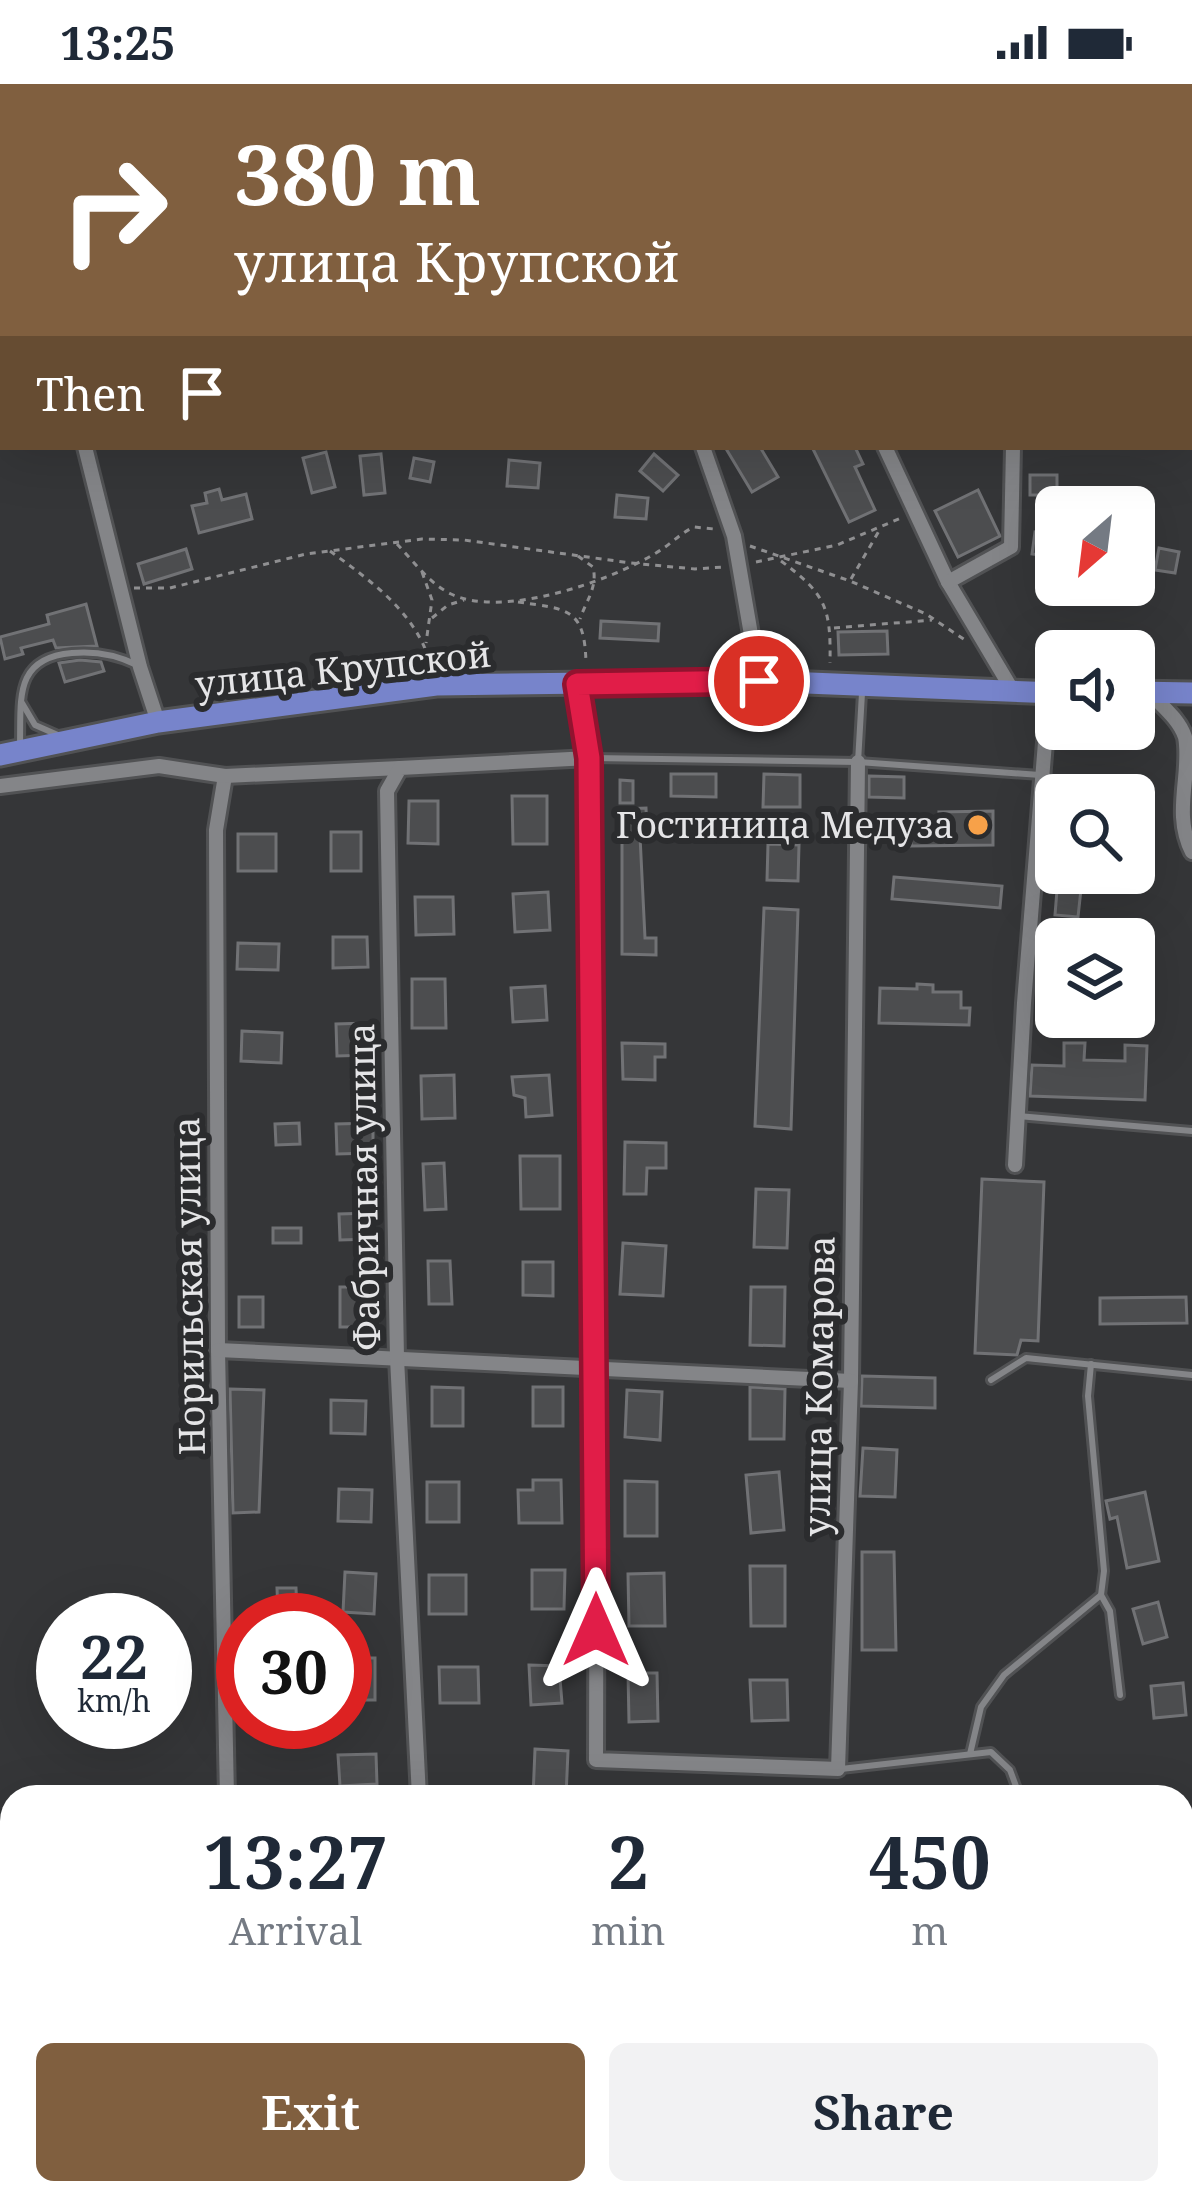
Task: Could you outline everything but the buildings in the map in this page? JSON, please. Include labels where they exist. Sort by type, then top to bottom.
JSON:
[{"type":"main road","name":"улица Крупской","points":[[10,752],[158,722],[436,685],[759,681],[1035,693]]},
{"type":"main road","points":[[1155,692],[1192,693]]},
{"type":"street","points":[[86,450],[158,722]]},
{"type":"street","points":[[704,450],[734,536],[759,681]]},
{"type":"street","points":[[886,450],[947,581],[1014,693]]},
{"type":"street","points":[[947,581],[1011,547],[1013,450]]},
{"type":"street","points":[[582,684],[589,758],[597,1371],[596,1760],[838,1769]]},
{"type":"street","points":[[1155,702],[1189,738],[1183,825],[1192,852]]},
{"type":"street","points":[[0,786],[159,766],[225,776],[589,758]]},
{"type":"street","name":"улица Комарова","points":[[838,1769],[851,1381],[858,762]]},
{"type":"street","name":"Фабричная улица","points":[[400,769],[387,791],[397,1358],[418,1785]]},
{"type":"street","name":"Норильская улица","points":[[225,776],[216,830],[218,1350],[227,1785]]},
{"type":"street","points":[[1015,1165],[1035,884]]},
{"type":"street","points":[[218,1350],[851,1381]]},
{"type":"lane","points":[[10,752],[21,693],[31,669],[45,657],[85,652],[140,667]]},
{"type":"lane","points":[[858,762],[863,683]]},
{"type":"lane","points":[[21,693],[35,724],[66,738]]},
{"type":"lane","points":[[589,758],[858,762],[1035,774]]},
{"type":"lane","points":[[1018,1117],[1192,1131]]},
{"type":"lane","points":[[991,1380],[1026,1358],[1192,1375]]},
{"type":"lane","points":[[1091,1364],[1088,1396],[1104,1571],[1101,1595],[1110,1612],[1120,1695]]},
{"type":"lane","points":[[970,1754],[981,1707],[1004,1675],[1101,1595]]},
{"type":"lane","points":[[838,1769],[991,1752],[1010,1770],[1016,1785]]},
{"type":"path","points":[[121,591],[170,588],[330,550],[464,540],[631,563],[695,569],[740,566],[837,545],[915,511]]},
{"type":"path","points":[[850,581],[873,537],[887,525]]},
{"type":"path","points":[[514,602],[595,580],[652,556],[694,527],[734,536],[777,558],[850,581],[934,619],[992,658]]},
{"type":"path","points":[[395,543],[440,588],[466,599],[558,608],[579,620],[586,637],[582,684]]},
{"type":"path","points":[[330,550],[407,616],[426,645],[436,685]]},
{"type":"path","points":[[577,555],[593,567],[595,580],[579,620]]},
{"type":"path","points":[[777,558],[823,599],[831,628],[830,683]]},
{"type":"path","points":[[421,568],[432,600],[426,645]]},
{"type":"path","points":[[430,620],[448,605],[466,599]]},
{"type":"path","points":[[831,628],[934,619]]},
{"type":"place","name":"Гостиница Медуза","points":[[978,825]]},
{"type":"route","points":[[596,1630],[589,758],[577,684],[759,681]]}]
